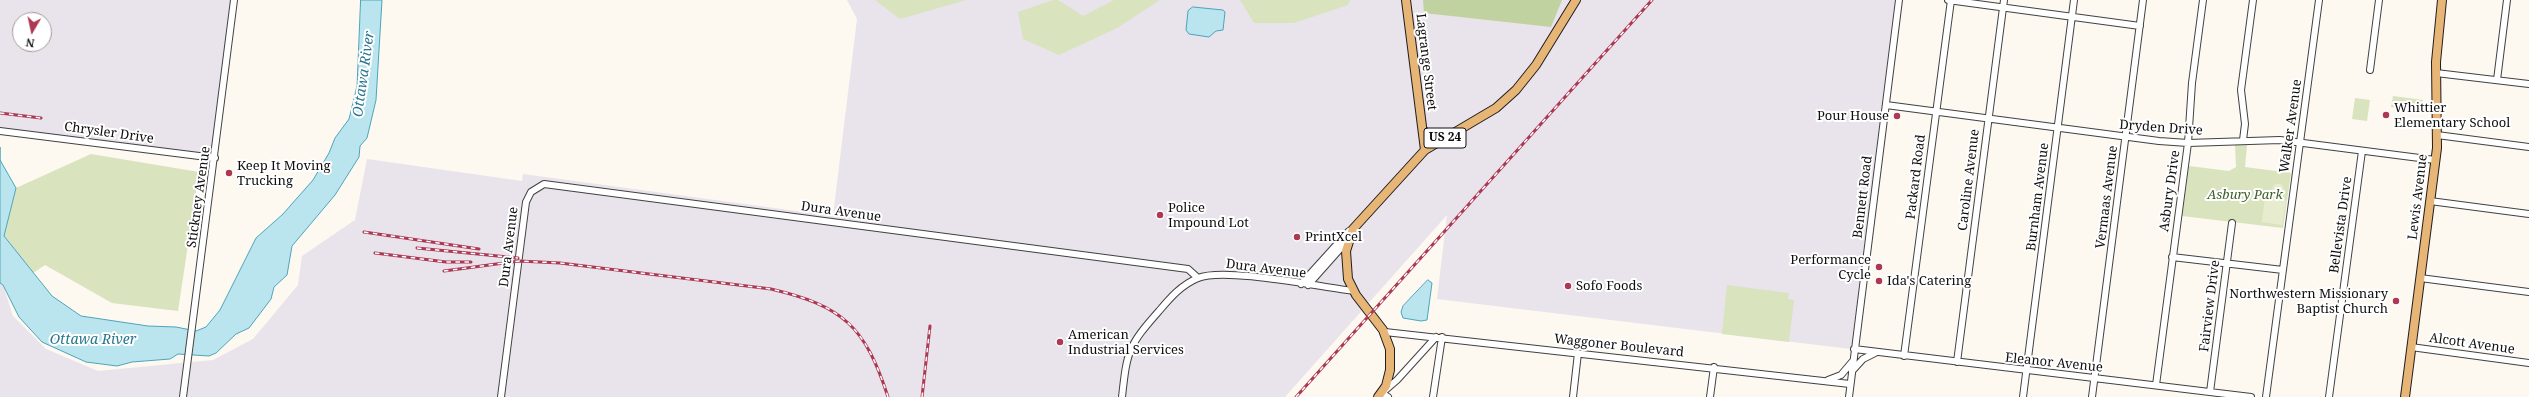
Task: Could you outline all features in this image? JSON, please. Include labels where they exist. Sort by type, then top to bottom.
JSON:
[{"type":"main road","name":"Lagrange Street","points":[[1406,0],[1425,150]]},
{"type":"main road","name":"US 24","points":[[1383,396],[1391,361],[1384,332],[1354,291],[1348,279],[1345,260],[1353,229],[1425,150],[1484,116],[1509,98],[1530,74],[1576,0]]},
{"type":"main road","name":"Lewis Avenue","points":[[2405,397],[2435,160],[2437,135],[2436,73],[2442,0]]},
{"type":"street","name":"Stickney Avenue","points":[[183,397],[215,158],[234,0]]},
{"type":"street","name":"Bennett Road","points":[[1848,397],[1900,0]]},
{"type":"street","points":[[1950,0],[2072,18],[2140,26]]},
{"type":"street","name":"Packard Road","points":[[1904,356],[1950,0]]},
{"type":"street","name":"Caroline Avenue","points":[[1957,362],[2004,0]]},
{"type":"street","name":"Burnham Avenue","points":[[2023,397],[2074,0]]},
{"type":"street","name":"Vermaas Avenue","points":[[2092,397],[2143,0]]},
{"type":"street","name":"Asbury Drive","points":[[2156,385],[2188,143],[2192,83],[2203,0]]},
{"type":"street","points":[[2243,140],[2245,124],[2241,90],[2253,0]]},
{"type":"street","name":"Walker Avenue","points":[[2266,397],[2319,0]]},
{"type":"street","points":[[2370,70],[2379,0]]},
{"type":"street","points":[[2497,80],[2506,0]]},
{"type":"street","points":[[2436,73],[2529,84]]},
{"type":"street","name":"Dryden Drive","points":[[1886,105],[1936,113],[2125,137],[2188,143],[2243,140],[2300,143],[2435,160]]},
{"type":"street","name":"Chrysler Drive","points":[[0,131],[215,158]]},
{"type":"street","points":[[2437,135],[2529,147]]},
{"type":"street","name":"Bellevista Drive","points":[[2329,397],[2362,151]]},
{"type":"street","name":"Dura Avenue","points":[[501,397],[526,202],[531,192],[544,184],[1188,269],[1198,278],[1228,274],[1354,291]]},
{"type":"street","points":[[2430,201],[2529,214]]},
{"type":"street","name":"Fairview Drive","points":[[2210,392],[2232,223]]},
{"type":"street","points":[[1301,284],[1349,231],[1353,229]]},
{"type":"street","points":[[1308,285],[1350,238]]},
{"type":"street","points":[[2172,258],[2283,270]]},
{"type":"street","points":[[1122,397],[1127,356],[1133,343],[1174,294],[1186,284],[1198,278]]},
{"type":"street","points":[[2420,278],[2529,292]]},
{"type":"street","name":"Waggoner Boulevard","points":[[1384,332],[1714,367],[1850,384]]},
{"type":"street","points":[[1383,396],[1439,337]]},
{"type":"street","points":[[1433,397],[1439,337]]},
{"type":"street","name":"Alcott Avenue","points":[[2411,347],[2529,363]]},
{"type":"street","name":"Eleanor Avenue","points":[[1854,349],[2251,397]]},
{"type":"street","points":[[1852,371],[1863,359],[1877,352]]},
{"type":"street","points":[[1573,397],[1578,353]]},
{"type":"street","points":[[1824,381],[1845,372],[1854,357]]},
{"type":"street","points":[[1710,397],[1714,367]]},
{"type":"shaded area","points":[[0,0],[235,0],[215,158],[0,131]]},
{"type":"shaded area","points":[[847,0],[1895,0],[1851,349],[1437,299],[1447,215],[1285,397],[0,397],[0,284],[3,285],[13,316],[46,349],[98,371],[213,360],[253,339],[298,285],[302,256],[355,220],[367,159],[522,181],[523,174],[833,216],[857,19]]},
{"type":"green space","points":[[875,0],[966,0],[900,19]]},
{"type":"green space","points":[[1053,0],[1058,0],[1083,16],[1114,0],[1160,0],[1117,28],[1059,55],[1023,39],[1018,12]]},
{"type":"green space","points":[[1240,0],[1350,0],[1348,5],[1294,23],[1254,23]]},
{"type":"green space","points":[[1423,0],[1562,0],[1551,27],[1424,13]]},
{"type":"green space","points":[[2393,96],[2423,100],[2422,108],[2415,111],[2391,107]]},
{"type":"green space","points":[[2355,98],[2370,100],[2367,121],[2352,119]]},
{"type":"green space","name":"Asbury Park","points":[[2235,145],[2247,145],[2245,167],[2291,173],[2283,228],[2182,216],[2189,166],[2229,171],[2236,167]]},
{"type":"green space","points":[[91,154],[199,172],[178,311],[112,303],[45,265],[33,273],[4,236],[16,188]]},
{"type":"green space","points":[[2276,184],[2280,184],[2282,185],[2282,193],[2276,194],[2273,191],[2273,187]]},
{"type":"green space","points":[[2265,197],[2286,200],[2282,225],[2262,222]]},
{"type":"green space","points":[[1727,285],[1789,293],[1788,299],[1794,300],[1789,342],[1722,334]]},
{"type":"water","name":"Ottawa River","points":[[361,0],[382,0],[376,100],[367,138],[360,146],[359,157],[335,195],[292,246],[287,275],[274,287],[271,299],[249,328],[236,334],[216,353],[209,356],[178,354],[170,359],[132,362],[117,366],[86,362],[42,342],[19,317],[3,285],[0,283],[0,160],[16,188],[4,236],[52,296],[81,316],[148,326],[176,327],[196,331],[206,327],[220,310],[256,238],[283,214],[313,180],[329,153],[335,138],[349,119],[357,86]]},
{"type":"water","points":[[1193,7],[1223,10],[1225,12],[1223,30],[1216,31],[1209,37],[1189,34],[1186,30],[1188,11]]},
{"type":"water","points":[[1428,280],[1432,283],[1427,320],[1421,321],[1403,318],[1401,312],[1403,306]]},
{"type":"railway","points":[[1296,397],[1652,0]]},
{"type":"railway","points":[[0,113],[41,118]]},
{"type":"railway","points":[[364,232],[479,249]]},
{"type":"railway","points":[[417,248],[518,258]]},
{"type":"railway","points":[[375,253],[446,262],[471,262]]},
{"type":"railway","points":[[444,271],[519,261],[560,263],[771,289],[796,296],[816,303],[834,312],[848,323],[860,336],[870,353],[888,397]]},
{"type":"railway","points":[[922,397],[930,326]]},
{"type":"place","name":"Whittier Elementary School","points":[[2386,115]]},
{"type":"place","name":"Pour House","points":[[1897,116]]},
{"type":"place","name":"Keep It Moving Trucking","points":[[229,173]]},
{"type":"place","name":"Police Impound Lot","points":[[1160,215]]},
{"type":"place","name":"PrintXcel","points":[[1297,237]]},
{"type":"place","name":"Performance Cycle","points":[[1879,267]]},
{"type":"place","name":"Ida's Catering","points":[[1879,281]]},
{"type":"place","name":"Sofo Foods","points":[[1568,286]]},
{"type":"place","name":"Northwestern Missionary Baptist Church","points":[[2396,301]]},
{"type":"place","name":"American Industrial Services","points":[[1060,342]]}]
